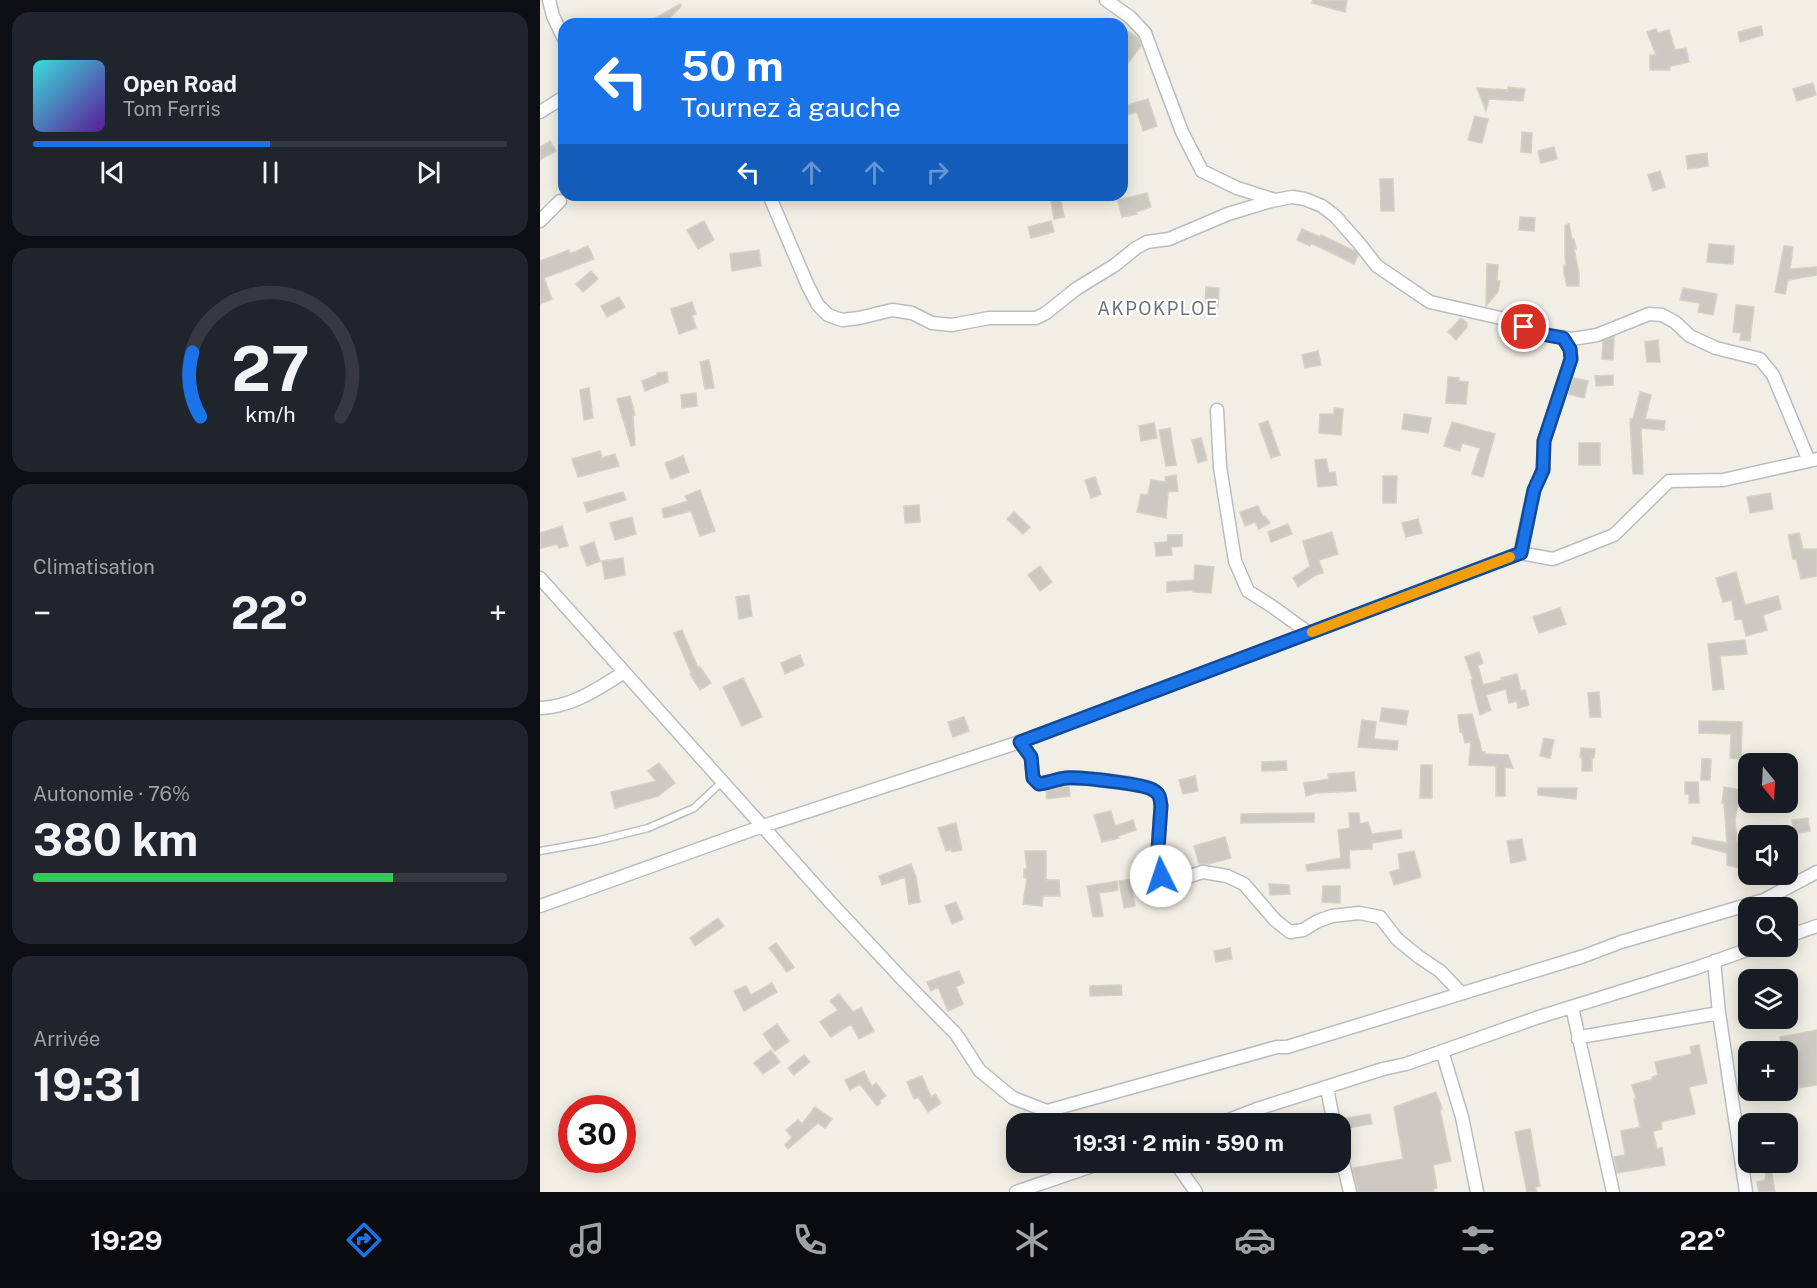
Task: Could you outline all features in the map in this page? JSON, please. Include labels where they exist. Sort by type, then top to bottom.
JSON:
[{"type":"street","points":[[549,0],[558,26]]},
{"type":"street","points":[[1106,0],[1130,17],[1145,33],[1182,132],[1202,171],[1237,188],[1276,200]]},
{"type":"street","points":[[540,112],[558,101]]},
{"type":"street","points":[[540,906],[763,826],[1020,742],[1521,553],[1553,559],[1614,535],[1669,481],[1722,480],[1813,460],[1773,375],[1760,359],[1716,348],[1690,336],[1662,315],[1649,314],[1597,335],[1572,339],[1542,334],[1505,319],[1430,302],[1377,266],[1335,216],[1322,206],[1305,199],[1292,197],[1276,200],[1228,214],[1169,239],[1147,242],[1036,318],[989,318],[952,325],[932,323],[912,313],[892,310],[842,320],[828,315],[808,286],[772,201]]},
{"type":"street","points":[[540,221],[560,201]]},
{"type":"street","points":[[1521,553],[1534,490],[1543,470],[1544,441],[1571,359],[1570,349],[1563,338]]},
{"type":"street","points":[[1217,410],[1220,467],[1235,561],[1248,591],[1309,633]]},
{"type":"street","points":[[540,578],[722,782],[904,981],[956,1034],[980,1071],[1013,1098],[1047,1111],[1277,1047],[1287,1047],[1584,956],[1621,942],[1764,900],[1817,872]]},
{"type":"street","points":[[540,708],[565,704],[587,695],[623,673]]},
{"type":"street","points":[[1020,742],[1031,757],[1033,778],[1039,784],[1064,778],[1098,780],[1152,788],[1160,796],[1157,863],[1161,876],[1180,879],[1203,872],[1227,876],[1244,884],[1275,920],[1290,932],[1303,930],[1332,916],[1359,913],[1380,917],[1397,939],[1440,971],[1461,993]]},
{"type":"street","points":[[1798,933],[1817,926]]},
{"type":"street","points":[[1247,1113],[1406,1064],[1738,953]]},
{"type":"street","points":[[1714,961],[1719,1013],[1746,1192]]},
{"type":"street","points":[[1572,1007],[1613,1192]]},
{"type":"street","points":[[1578,1039],[1719,1013]]},
{"type":"street","points":[[1442,1051],[1462,1118],[1477,1192]]},
{"type":"street","points":[[1327,1088],[1332,1113]]},
{"type":"street","points":[[1016,1192],[1072,1173]]},
{"type":"street","points":[[1183,1173],[1196,1192]]},
{"type":"street","points":[[1345,1173],[1350,1192]]},
{"type":"lane","points":[[540,851],[596,842],[648,828],[693,808],[722,782]]},
{"type":"building","points":[[1313,0],[1347,0],[1345,12],[1312,3]]},
{"type":"building","points":[[680,4],[681,6],[670,18],[656,18]]},
{"type":"building","points":[[1761,26],[1763,35],[1740,42],[1738,32]]},
{"type":"building","points":[[1656,29],[1658,33],[1669,30],[1675,50],[1686,48],[1689,62],[1670,66],[1670,70],[1650,70],[1650,55],[1656,55],[1647,32]]},
{"type":"building","points":[[1128,31],[1138,38],[1141,46],[1128,63]]},
{"type":"building","points":[[1813,83],[1816,95],[1797,101],[1793,89]]},
{"type":"building","points":[[1508,87],[1525,89],[1523,101],[1489,99],[1486,111],[1477,88],[1508,90]]},
{"type":"building","points":[[1148,99],[1157,126],[1143,131],[1137,112],[1128,114],[1128,105]]},
{"type":"building","points":[[1475,116],[1488,119],[1482,143],[1468,140]]},
{"type":"building","points":[[1522,132],[1532,133],[1531,153],[1521,152]]},
{"type":"building","points":[[550,141],[556,151],[540,160],[540,147]]},
{"type":"building","points":[[1554,147],[1557,159],[1541,163],[1538,151]]},
{"type":"building","points":[[1707,153],[1708,166],[1688,169],[1686,156]]},
{"type":"building","points":[[1660,171],[1665,187],[1653,191],[1648,175]]},
{"type":"building","points":[[1380,179],[1393,179],[1394,211],[1381,211]]},
{"type":"building","points":[[1147,193],[1151,207],[1136,212],[1137,214],[1122,217],[1118,201],[1128,201],[1128,198]]},
{"type":"building","points":[[1051,201],[1061,201],[1064,217],[1054,219]]},
{"type":"building","points":[[1520,217],[1535,218],[1534,231],[1519,230]]},
{"type":"building","points":[[704,221],[714,240],[698,249],[687,230]]},
{"type":"building","points":[[1051,221],[1054,232],[1031,238],[1028,227]]},
{"type":"building","points":[[1569,224],[1576,249],[1574,249],[1579,286],[1567,286],[1564,273],[1564,265],[1566,265],[1565,225]]},
{"type":"building","points":[[1302,229],[1355,251],[1358,255],[1354,264],[1311,243],[1310,246],[1297,240]]},
{"type":"building","points":[[1709,244],[1734,246],[1733,264],[1707,262]]},
{"type":"building","points":[[588,246],[594,259],[544,278],[552,299],[540,304],[540,261],[569,250],[570,254]]},
{"type":"building","points":[[1784,246],[1793,247],[1790,269],[1817,267],[1817,275],[1788,280],[1785,294],[1775,292]]},
{"type":"building","points":[[759,250],[761,266],[732,271],[730,254]]},
{"type":"building","points":[[1487,264],[1498,265],[1497,280],[1500,281],[1498,292],[1486,306]]},
{"type":"building","points":[[591,271],[598,279],[583,292],[576,284]]},
{"type":"building","points":[[1206,287],[1219,288],[1218,308],[1205,307]]},
{"type":"building","points":[[1683,288],[1717,294],[1713,315],[1698,312],[1700,303],[1680,300]]},
{"type":"building","points":[[619,297],[625,307],[607,317],[601,306]]},
{"type":"building","points":[[692,302],[696,314],[692,315],[696,328],[679,334],[671,309]]},
{"type":"building","points":[[1736,305],[1754,307],[1750,341],[1740,340],[1741,333],[1733,332]]},
{"type":"building","points":[[1461,318],[1467,323],[1467,327],[1456,340],[1448,332]]},
{"type":"building","points":[[1614,337],[1613,360],[1602,359],[1603,341]]},
{"type":"building","points":[[1658,340],[1660,362],[1647,362],[1645,342]]},
{"type":"building","points":[[1318,351],[1321,365],[1305,368],[1302,355]]},
{"type":"building","points":[[709,360],[714,388],[705,389],[700,362]]},
{"type":"building","points":[[667,372],[668,382],[645,391],[642,381],[657,373]]},
{"type":"building","points":[[1613,375],[1613,385],[1596,386],[1595,376]]},
{"type":"building","points":[[1448,377],[1468,382],[1466,404],[1446,403]]},
{"type":"building","points":[[1574,378],[1588,381],[1584,398],[1568,394]]},
{"type":"building","points":[[589,388],[593,418],[584,420],[580,390]]},
{"type":"building","points":[[1640,392],[1651,395],[1645,419],[1665,421],[1664,430],[1641,428],[1643,474],[1633,474],[1630,419],[1633,419]]},
{"type":"building","points":[[696,393],[697,406],[682,408],[681,395]]},
{"type":"building","points":[[630,396],[635,415],[633,416],[635,445],[631,446],[617,399]]},
{"type":"building","points":[[1334,408],[1343,409],[1341,435],[1319,433],[1320,414],[1334,414]]},
{"type":"building","points":[[1404,414],[1431,418],[1428,433],[1402,429]]},
{"type":"building","points":[[1268,421],[1280,455],[1271,458],[1259,424]]},
{"type":"building","points":[[1452,422],[1495,434],[1483,477],[1472,474],[1480,448],[1462,443],[1460,451],[1444,446]]},
{"type":"building","points":[[1154,423],[1157,438],[1141,441],[1139,426]]},
{"type":"building","points":[[1170,428],[1176,465],[1166,466],[1159,430]]},
{"type":"building","points":[[1201,438],[1207,460],[1198,463],[1192,440]]},
{"type":"building","points":[[1579,443],[1600,443],[1600,465],[1579,465]]},
{"type":"building","points":[[600,451],[602,458],[615,454],[619,466],[578,477],[572,459]]},
{"type":"building","points":[[683,456],[689,472],[671,479],[665,463]]},
{"type":"building","points":[[1326,459],[1329,473],[1335,472],[1337,485],[1318,487],[1315,460]]},
{"type":"building","points":[[1176,475],[1178,491],[1168,492],[1166,518],[1137,512],[1141,494],[1148,495],[1151,480],[1166,482],[1165,477]]},
{"type":"building","points":[[1383,476],[1397,476],[1396,503],[1383,503]]},
{"type":"building","points":[[1095,477],[1101,494],[1091,498],[1085,480]]},
{"type":"building","points":[[700,490],[715,531],[700,536],[691,511],[664,518],[662,509],[688,501],[685,496]]},
{"type":"building","points":[[623,492],[626,500],[587,512],[584,503]]},
{"type":"building","points":[[1770,493],[1773,509],[1750,513],[1747,497]]},
{"type":"building","points":[[919,505],[920,522],[905,523],[904,506]]},
{"type":"building","points":[[1258,506],[1263,517],[1265,516],[1270,523],[1259,529],[1255,522],[1245,526],[1240,512]]},
{"type":"building","points":[[1014,512],[1030,527],[1023,534],[1007,519]]},
{"type":"building","points":[[632,517],[636,534],[615,540],[610,523]]},
{"type":"building","points":[[1418,519],[1422,533],[1406,537],[1402,523]]},
{"type":"building","points":[[1288,524],[1292,534],[1271,542],[1268,532]]},
{"type":"building","points":[[562,526],[568,546],[559,548],[557,544],[541,548],[540,533]]},
{"type":"building","points":[[1332,532],[1338,554],[1319,560],[1323,573],[1298,587],[1293,578],[1310,566],[1303,541]]},
{"type":"building","points":[[1799,533],[1803,549],[1817,549],[1817,576],[1801,579],[1796,558],[1793,559],[1788,535]]},
{"type":"building","points":[[1168,535],[1182,535],[1182,546],[1171,547],[1172,555],[1156,556],[1155,543],[1167,542]]},
{"type":"building","points":[[594,542],[600,561],[587,566],[580,547]]},
{"type":"building","points":[[623,558],[625,575],[605,579],[602,561]]},
{"type":"building","points":[[1195,565],[1214,567],[1211,593],[1193,592],[1193,590],[1167,592],[1167,582],[1194,580]]},
{"type":"building","points":[[1040,566],[1052,582],[1040,591],[1028,575]]},
{"type":"building","points":[[1736,572],[1745,605],[1778,596],[1781,609],[1763,615],[1767,630],[1746,636],[1742,619],[1735,620],[1732,600],[1723,602],[1716,578]]},
{"type":"building","points":[[749,595],[752,616],[739,619],[736,597]]},
{"type":"building","points":[[1560,608],[1566,624],[1539,633],[1533,617]]},
{"type":"building","points":[[682,630],[698,668],[700,667],[711,683],[700,690],[690,674],[674,633]]},
{"type":"building","points":[[1745,640],[1747,654],[1720,656],[1724,689],[1713,690],[1708,644]]},
{"type":"building","points":[[1479,652],[1483,663],[1478,665],[1483,685],[1517,674],[1521,691],[1525,690],[1529,705],[1518,708],[1517,701],[1509,703],[1506,689],[1486,695],[1491,710],[1480,715],[1471,680],[1473,680],[1465,657]]},
{"type":"building","points":[[800,655],[804,665],[785,674],[781,663]]},
{"type":"building","points":[[743,678],[762,717],[742,726],[723,687]]},
{"type":"building","points":[[1599,692],[1601,717],[1590,717],[1588,693]]},
{"type":"building","points":[[1382,708],[1408,711],[1406,725],[1380,721]]},
{"type":"building","points":[[1472,714],[1482,752],[1508,755],[1513,768],[1505,767],[1505,796],[1496,796],[1496,766],[1469,765],[1471,742],[1465,743],[1462,731],[1460,732],[1458,715]]},
{"type":"building","points":[[964,717],[969,731],[953,737],[948,722]]},
{"type":"building","points":[[1362,720],[1376,722],[1374,739],[1398,741],[1397,750],[1358,747]]},
{"type":"building","points":[[1699,721],[1742,722],[1741,753],[1738,753],[1738,759],[1730,758],[1731,734],[1699,733]]},
{"type":"building","points":[[1544,738],[1554,740],[1550,758],[1540,756]]},
{"type":"building","points":[[1581,748],[1595,749],[1592,771],[1582,771]]},
{"type":"building","points":[[1702,759],[1711,759],[1710,780],[1701,780]]},
{"type":"building","points":[[1286,761],[1287,770],[1262,771],[1262,762]]},
{"type":"building","points":[[659,763],[675,783],[658,796],[615,808],[611,792],[656,781],[648,771]]},
{"type":"building","points":[[1421,765],[1432,765],[1432,798],[1420,798]]},
{"type":"building","points":[[1354,772],[1356,791],[1316,793],[1306,796],[1304,783],[1329,779],[1328,774]]},
{"type":"building","points":[[1195,776],[1198,791],[1183,794],[1179,780]]},
{"type":"building","points":[[1685,782],[1698,782],[1699,803],[1689,803],[1689,794],[1685,794]]},
{"type":"building","points":[[1069,787],[1070,796],[1047,799],[1046,791]]},
{"type":"building","points":[[1724,787],[1738,789],[1735,819],[1738,868],[1727,865],[1727,853],[1692,844],[1693,837],[1727,843],[1724,803],[1722,803]]},
{"type":"building","points":[[1538,788],[1577,788],[1576,799],[1538,795]]},
{"type":"building","points":[[1111,811],[1115,826],[1133,820],[1136,830],[1118,836],[1119,838],[1102,842],[1094,815]]},
{"type":"building","points":[[1314,813],[1314,822],[1241,823],[1241,814]]},
{"type":"building","points":[[1349,813],[1359,813],[1360,824],[1368,822],[1372,834],[1401,830],[1402,838],[1372,843],[1372,849],[1349,850],[1350,868],[1307,871],[1306,865],[1341,858],[1338,830],[1350,828]]},
{"type":"building","points":[[1808,818],[1810,831],[1798,833],[1798,825],[1793,825],[1792,820]]},
{"type":"building","points":[[956,823],[962,850],[946,851],[938,828]]},
{"type":"building","points":[[1225,837],[1231,858],[1199,864],[1194,846]]},
{"type":"building","points":[[1522,839],[1526,860],[1511,863],[1507,841]]},
{"type":"building","points":[[1025,851],[1046,851],[1046,880],[1059,880],[1060,896],[1043,896],[1042,906],[1023,904],[1027,878],[1024,878],[1024,869],[1027,869]]},
{"type":"building","points":[[1414,851],[1421,877],[1394,885],[1390,872],[1400,869],[1398,854]]},
{"type":"building","points":[[911,864],[916,877],[920,902],[909,904],[905,877],[882,885],[879,876]]},
{"type":"building","points":[[1130,879],[1135,906],[1124,908],[1119,881]]},
{"type":"building","points":[[1117,881],[1118,890],[1099,893],[1103,916],[1093,917],[1087,886]]},
{"type":"building","points":[[1269,884],[1289,885],[1290,894],[1270,895]]},
{"type":"building","points":[[1323,886],[1340,886],[1340,903],[1322,902]]},
{"type":"building","points":[[956,902],[963,919],[952,924],[945,906]]},
{"type":"building","points":[[718,918],[724,926],[695,946],[690,938]]},
{"type":"building","points":[[776,943],[794,967],[787,972],[769,948]]},
{"type":"building","points":[[1230,948],[1232,959],[1216,962],[1214,951]]},
{"type":"building","points":[[959,971],[964,983],[956,987],[963,1004],[948,1011],[938,987],[931,991],[927,982]]},
{"type":"building","points":[[772,983],[777,992],[744,1011],[734,991],[746,986],[751,995]]},
{"type":"building","points":[[1121,985],[1122,995],[1090,996],[1090,986]]},
{"type":"building","points":[[839,994],[853,1012],[861,1008],[874,1031],[859,1039],[851,1024],[831,1037],[820,1022],[838,1010],[830,1001]]},
{"type":"building","points":[[777,1024],[789,1041],[775,1051],[763,1034]]},
{"type":"building","points":[[1817,1030],[1817,1085],[1798,1088],[1798,1041],[1781,1041],[1780,1037]]},
{"type":"building","points":[[1699,1045],[1707,1083],[1689,1087],[1695,1114],[1661,1122],[1662,1129],[1653,1131],[1657,1149],[1662,1148],[1665,1165],[1617,1173],[1614,1157],[1625,1155],[1621,1131],[1640,1127],[1632,1085],[1653,1079],[1652,1077],[1658,1075],[1655,1062],[1692,1054],[1690,1047]]},
{"type":"building","points":[[771,1050],[780,1062],[763,1074],[754,1063]]},
{"type":"building","points":[[804,1055],[810,1062],[794,1075],[788,1068]]},
{"type":"building","points":[[864,1071],[872,1087],[876,1083],[886,1096],[879,1101],[881,1103],[877,1106],[860,1084],[850,1090],[845,1080]]},
{"type":"building","points":[[922,1076],[931,1097],[935,1094],[941,1103],[928,1112],[918,1097],[914,1099],[907,1082]]},
{"type":"building","points":[[1436,1092],[1442,1109],[1440,1110],[1451,1161],[1433,1165],[1437,1188],[1433,1189],[1434,1192],[1358,1192],[1353,1168],[1403,1159],[1394,1107]]},
{"type":"building","points":[[815,1107],[832,1119],[825,1128],[818,1123],[788,1149],[785,1145],[792,1137],[786,1130],[798,1120],[802,1124]]},
{"type":"building","points":[[1370,1114],[1372,1124],[1351,1128],[1351,1117]]},
{"type":"building","points":[[1530,1129],[1540,1186],[1535,1187],[1537,1192],[1527,1192],[1515,1132]]},
{"type":"building","points":[[1766,1173],[1772,1173],[1775,1192],[1759,1192],[1757,1182],[1765,1180]]},
{"type":"slow traffic","points":[[1312,632],[1510,557]]},
{"type":"district","name":"AKPOKPLOE","points":[[1158,309]]},
{"type":"route","points":[[1161,876],[1157,863],[1160,796],[1152,788],[1098,780],[1064,778],[1039,784],[1033,778],[1031,757],[1020,742],[1521,553],[1534,490],[1543,470],[1544,441],[1571,359],[1570,349],[1563,338],[1542,334],[1524,327]]}]
